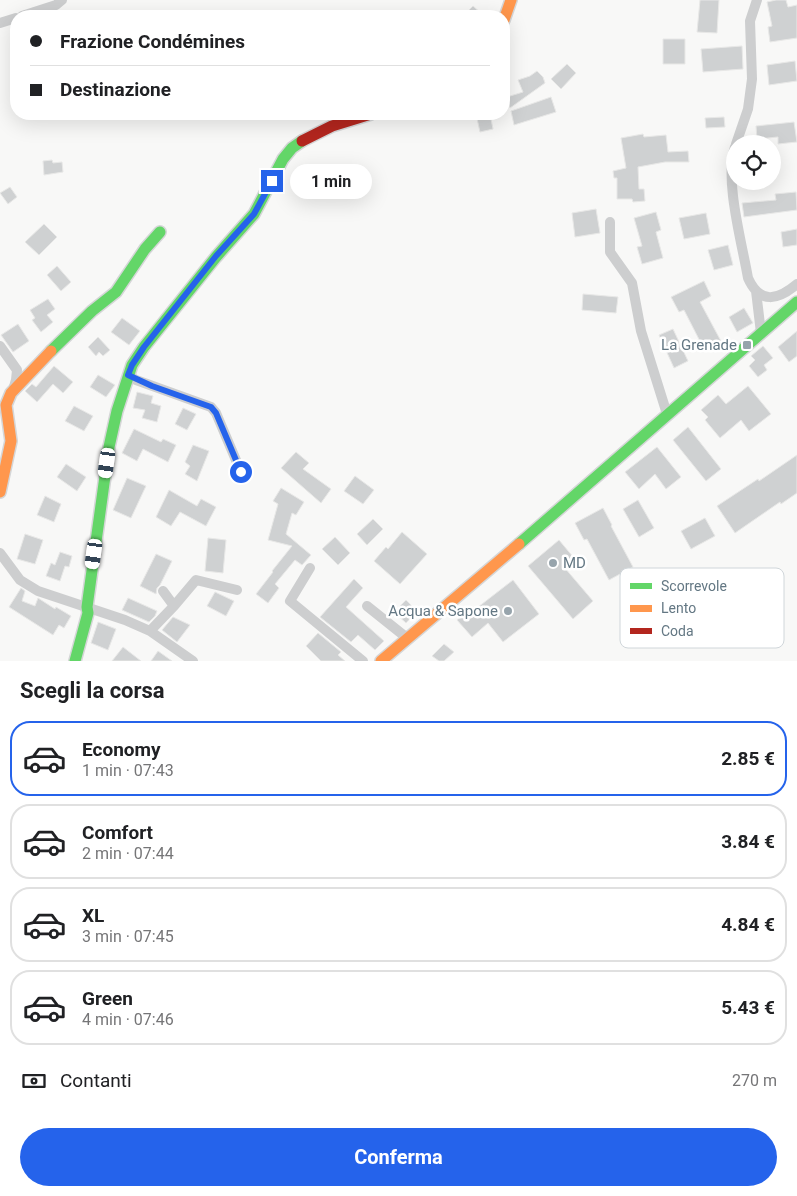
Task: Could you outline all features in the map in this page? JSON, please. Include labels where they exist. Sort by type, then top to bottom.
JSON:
[{"type":"street","points":[[41,10],[56,5],[62,0]]},
{"type":"street","points":[[739,135],[748,109],[752,79],[750,21],[757,0]]},
{"type":"street","points":[[75,661],[88,613],[87,607],[109,447],[117,411],[132,365],[216,256],[254,214],[292,148],[306,138],[332,126],[352,120]]},
{"type":"street","points":[[733,190],[748,278],[756,291],[763,296],[774,297],[783,295],[797,284]]},
{"type":"street","points":[[610,222],[610,252],[632,283],[641,331],[667,414]]},
{"type":"street","points":[[11,393],[63,338],[116,292],[145,249],[160,232]]},
{"type":"street","points":[[756,291],[761,333]]},
{"type":"street","points":[[381,661],[512,550],[797,302]]},
{"type":"street","points":[[0,346],[17,370],[16,380],[6,405],[11,441],[0,492]]},
{"type":"street","points":[[128,375],[152,386],[211,407],[216,413],[241,472]]},
{"type":"street","points":[[0,553],[20,580],[38,591],[125,620],[150,631],[193,661]]},
{"type":"street","points":[[310,568],[290,601],[363,661]]},
{"type":"street","points":[[150,631],[196,580],[237,590]]},
{"type":"street","points":[[163,591],[174,606]]},
{"type":"street","points":[[367,606],[408,638]]},
{"type":"building","points":[[700,0],[719,0],[717,33],[697,32]]},
{"type":"building","points":[[786,0],[788,7],[797,5],[797,38],[770,42],[768,27],[772,26],[767,2]]},
{"type":"building","points":[[473,6],[477,10],[469,10]]},
{"type":"building","points":[[663,39],[685,39],[685,64],[663,64]]},
{"type":"building","points":[[742,46],[743,69],[703,72],[701,49]]},
{"type":"building","points":[[795,61],[797,81],[769,85],[767,65]]},
{"type":"building","points":[[567,64],[576,73],[561,89],[551,79]]},
{"type":"building","points":[[537,71],[543,77],[545,83],[510,108],[510,96],[523,92],[518,80],[530,76]]},
{"type":"building","points":[[551,97],[556,112],[514,125],[511,111]]},
{"type":"building","points":[[724,117],[725,127],[706,128],[705,118]]},
{"type":"building","points":[[477,120],[491,120],[493,129],[480,132]]},
{"type":"building","points":[[794,122],[797,142],[781,144],[781,135],[757,135],[756,126]]},
{"type":"building","points":[[643,134],[644,137],[666,135],[668,152],[688,151],[689,162],[665,162],[638,167],[639,189],[644,189],[645,201],[633,202],[632,199],[617,199],[617,178],[614,178],[613,171],[626,168],[621,138]]},
{"type":"building","points":[[52,160],[53,163],[62,162],[63,172],[44,175],[43,161]]},
{"type":"building","points":[[10,187],[17,197],[8,204],[0,193]]},
{"type":"building","points":[[796,192],[797,210],[744,217],[742,203],[776,200],[775,194]]},
{"type":"building","points":[[596,209],[600,233],[575,237],[572,213]]},
{"type":"building","points":[[656,212],[661,230],[656,232],[663,258],[642,264],[637,247],[642,246],[634,218]]},
{"type":"building","points":[[706,213],[710,234],[684,239],[679,218]]},
{"type":"building","points":[[44,224],[57,237],[39,255],[25,242]]},
{"type":"building","points":[[797,229],[797,245],[783,247],[781,232]]},
{"type":"building","points":[[728,245],[733,265],[714,270],[708,250]]},
{"type":"building","points":[[57,266],[71,282],[61,291],[47,275]]},
{"type":"building","points":[[704,281],[711,296],[700,302],[722,343],[705,351],[684,310],[679,312],[671,297]]},
{"type":"building","points":[[583,294],[618,297],[616,313],[582,310]]},
{"type":"building","points":[[48,299],[55,309],[47,315],[53,322],[41,332],[32,320],[35,318],[30,310]]},
{"type":"building","points":[[744,308],[753,323],[737,332],[729,317]]},
{"type":"building","points":[[122,318],[140,331],[129,345],[111,332]]},
{"type":"building","points":[[18,324],[29,341],[13,352],[1,335]]},
{"type":"building","points":[[673,329],[688,361],[674,368],[659,335]]},
{"type":"building","points":[[797,331],[797,356],[789,362],[778,347]]},
{"type":"building","points":[[98,337],[110,350],[103,356],[99,352],[96,356],[88,347]]},
{"type":"building","points":[[763,346],[773,358],[764,365],[767,370],[758,377],[749,366],[755,360],[751,356]]},
{"type":"building","points":[[54,366],[73,382],[63,393],[53,384],[37,402],[25,391],[32,384],[36,387]]},
{"type":"building","points":[[98,375],[115,385],[106,397],[90,387]]},
{"type":"building","points":[[748,386],[771,414],[749,431],[741,420],[720,438],[705,420],[708,417],[701,410],[718,395],[726,404]]},
{"type":"building","points":[[137,392],[153,396],[151,403],[161,406],[157,422],[142,418],[145,410],[133,408]]},
{"type":"building","points":[[74,406],[93,416],[84,431],[65,421]]},
{"type":"building","points":[[183,408],[196,414],[187,430],[175,424]]},
{"type":"building","points":[[688,427],[721,469],[706,481],[673,440]]},
{"type":"building","points":[[134,429],[161,442],[163,439],[176,445],[168,462],[143,449],[137,461],[122,453]]},
{"type":"building","points":[[193,445],[209,451],[197,481],[185,474],[190,466],[185,462]]},
{"type":"building","points":[[657,447],[681,477],[666,489],[655,474],[639,489],[625,472]]},
{"type":"building","points":[[296,452],[309,463],[303,469],[331,489],[321,503],[281,468]]},
{"type":"building","points":[[797,455],[797,493],[781,504],[780,502],[735,533],[717,506]]},
{"type":"building","points":[[66,464],[86,477],[77,491],[57,477]]},
{"type":"building","points":[[355,476],[374,490],[363,504],[344,491]]},
{"type":"building","points":[[127,478],[146,486],[131,518],[113,510]]},
{"type":"building","points":[[281,488],[304,502],[296,515],[292,513],[286,534],[311,555],[302,565],[295,560],[275,584],[279,588],[268,603],[256,594],[292,546],[268,540],[278,504],[273,501]]},
{"type":"building","points":[[169,490],[197,506],[201,499],[216,507],[206,526],[180,512],[171,526],[156,517]]},
{"type":"building","points":[[45,496],[61,504],[54,522],[37,515]]},
{"type":"building","points":[[638,500],[654,528],[639,537],[623,509]]},
{"type":"building","points":[[603,508],[633,567],[620,568],[620,574],[609,580],[587,539],[584,540],[575,523]]},
{"type":"building","points":[[705,518],[715,536],[691,549],[681,531]]},
{"type":"building","points":[[373,519],[383,529],[367,545],[357,534]]},
{"type":"building","points":[[402,532],[427,554],[400,584],[374,561],[386,547],[388,549]]},
{"type":"building","points":[[25,534],[43,540],[35,564],[17,559]]},
{"type":"building","points":[[335,537],[350,553],[338,565],[322,549]]},
{"type":"building","points":[[208,538],[226,540],[223,573],[205,571]]},
{"type":"building","points":[[559,540],[574,558],[564,567],[593,601],[573,619],[528,566]]},
{"type":"building","points":[[60,552],[72,556],[69,567],[65,566],[60,581],[46,576],[51,563],[55,565]]},
{"type":"building","points":[[156,554],[172,561],[157,588],[156,594],[140,586]]},
{"type":"building","points":[[354,579],[363,588],[346,607],[384,641],[375,650],[358,635],[351,642],[320,617]]},
{"type":"building","name":"Acqua & Sapone","points":[[513,580],[539,614],[503,642],[488,623],[472,637],[457,620],[471,608],[473,611]]},
{"type":"building","points":[[21,588],[25,591],[22,601],[35,606],[38,598],[55,609],[56,607],[71,616],[64,628],[59,625],[53,635],[9,607]]},
{"type":"building","points":[[215,592],[234,601],[226,616],[207,606]]},
{"type":"building","points":[[128,598],[157,611],[155,616],[149,622],[122,610]]},
{"type":"building","points":[[406,600],[417,611],[406,623],[394,612]]},
{"type":"building","points":[[173,617],[190,625],[177,642],[162,630]]},
{"type":"building","points":[[98,622],[116,629],[108,650],[91,643]]},
{"type":"building","points":[[318,633],[341,652],[338,655],[345,661],[321,661],[306,646]]},
{"type":"building","points":[[444,644],[454,652],[444,661],[439,661],[432,656]]},
{"type":"building","points":[[123,647],[141,661],[112,661]]},
{"type":"building","points":[[158,651],[172,661],[151,661]]},
{"type":"traffic: fast","points":[[75,661],[88,613],[87,607],[109,447],[117,411],[132,365],[144,347],[216,257],[254,214],[283,159],[292,148],[302,141]]},
{"type":"traffic: fast","points":[[51,351],[92,311],[116,292],[145,249],[160,232]]},
{"type":"traffic: fast","points":[[519,544],[797,302]]},
{"type":"traffic: slow","points":[[508,10],[511,0]]},
{"type":"traffic: slow","points":[[0,492],[11,441],[6,405],[11,393],[51,351]]},
{"type":"traffic: slow","points":[[381,661],[519,544]]},
{"type":"traffic: jam","points":[[302,141],[332,126],[352,120]]},
{"type":"place","name":"La Grenade","points":[[747,345]]},
{"type":"place","name":"MD","points":[[553,563]]},
{"type":"place","name":"Acqua & Sapone","points":[[508,611]]},
{"type":"route","points":[[241,472],[216,413],[211,407],[136,380],[128,375],[144,347],[216,256],[254,214],[272,181]]}]
